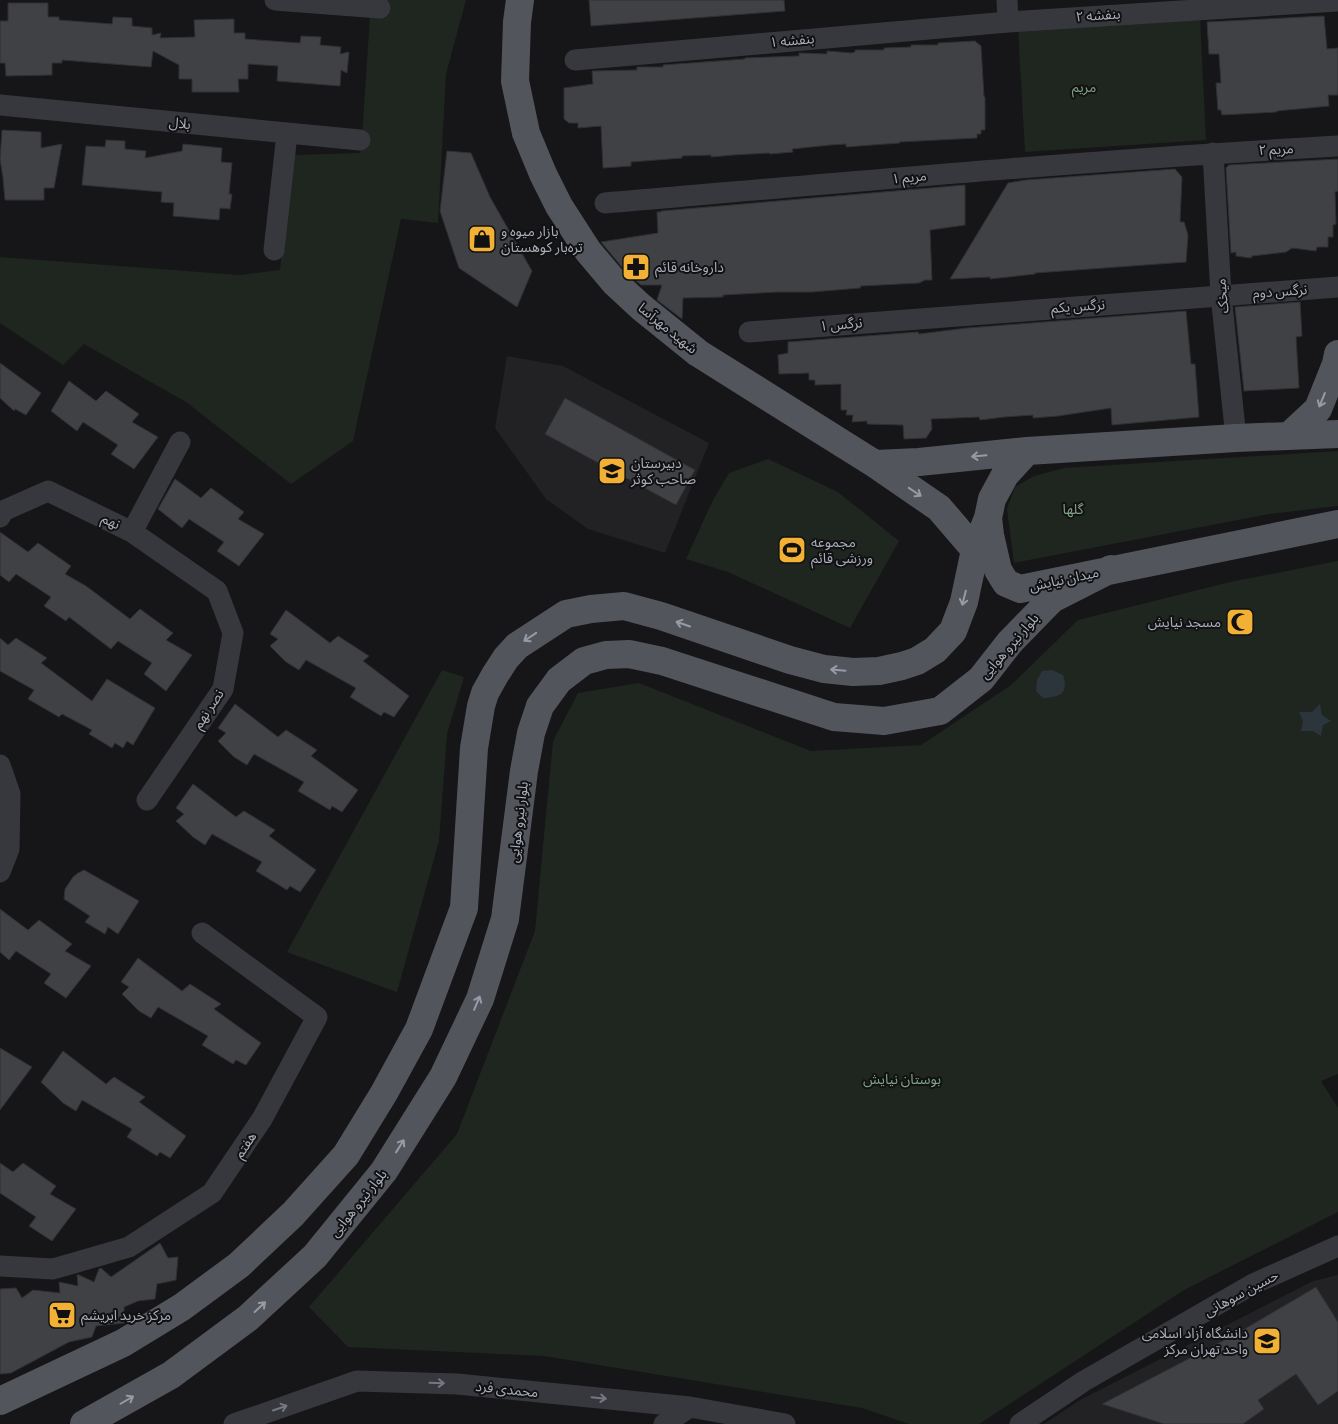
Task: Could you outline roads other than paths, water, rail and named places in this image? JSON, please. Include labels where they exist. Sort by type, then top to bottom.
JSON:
[{"type":"main road","name":"شهید مهرآسا","points":[[520,0],[517,22],[516,81],[526,132],[543,174],[559,206],[588,251],[616,283],[641,307],[698,353],[875,464],[939,508],[975,550]]},
{"type":"main road","points":[[1289,436],[1318,409],[1336,364],[1338,354]]},
{"type":"main road","points":[[875,464],[1028,451],[1236,438],[1338,434]]},
{"type":"main road","points":[[0,1401],[123,1343],[182,1307],[239,1265],[293,1214],[346,1155],[384,1093],[419,1030],[464,908],[474,748],[481,706],[485,693],[495,675],[506,658],[517,646],[566,614],[591,609],[624,606],[661,616],[790,660],[824,669],[852,672],[870,671],[902,666],[917,661],[935,650],[953,631],[964,602],[975,550],[988,518],[992,499],[1006,474],[1028,451]]},
{"type":"main road","points":[[988,518],[998,570]]},
{"type":"main road","name":"میدان نیایش","points":[[975,550],[998,570],[1006,583],[1020,589],[1338,524]]},
{"type":"main road","name":"بلوار نیرو هوایی","points":[[84,1424],[171,1375],[248,1318],[315,1256],[384,1171],[443,1077],[480,999],[505,919],[524,771],[531,733],[540,706],[559,680],[584,661],[606,655],[629,654],[662,661],[834,717],[884,721],[940,711],[981,680],[1010,642],[1052,599],[1111,569]]},
{"type":"street","points":[[276,0],[380,8]]},
{"type":"street","points":[[1008,0],[1008,22]]},
{"type":"street","name":"بنفشه ۲","points":[[1008,22],[1338,1]]},
{"type":"street","name":"بنفشه ۱","points":[[575,60],[1008,22]]},
{"type":"street","name":"بلال","points":[[0,105],[360,140]]},
{"type":"street","points":[[274,250],[287,134]]},
{"type":"street","name":"مریم ۲","points":[[1213,153],[1338,146]]},
{"type":"street","name":"مریم ۱","points":[[605,203],[1213,153]]},
{"type":"street","name":"میخک","points":[[1213,153],[1221,295],[1236,438]]},
{"type":"street","name":"نرگس دوم","points":[[1221,295],[1338,287]]},
{"type":"street","name":"نرگس یکم","points":[[934,317],[1221,295]]},
{"type":"street","name":"نرگس ۱","points":[[749,332],[934,317]]},
{"type":"street","name":"نهم","points":[[0,516],[3,511],[48,491],[132,532],[180,442]]},
{"type":"street","name":"نصر نهم","points":[[132,532],[217,591],[233,633],[223,689],[147,800]]},
{"type":"street","points":[[0,765],[10,794],[9,849],[0,872]]},
{"type":"street","name":"هفتم","points":[[0,1266],[53,1269],[129,1247],[212,1193],[262,1119],[317,1017],[202,933]]},
{"type":"street","name":"حسین سوهانی","points":[[1020,1424],[1084,1381],[1253,1284],[1338,1246]]},
{"type":"street","name":"محمدی فرد","points":[[234,1424],[357,1381],[457,1384],[690,1407],[785,1424]]},
{"type":"street","points":[[664,1424],[690,1407]]},
{"type":"place","name":"بازار میوه و تره‌بار کوهستان","points":[[482,239]]},
{"type":"place","name":"داروخانه قائم","points":[[636,267]]},
{"type":"place","name":"دبيرستان صاحب كوثر","points":[[612,471]]},
{"type":"place","name":"مجموعه ورزشی قائم","points":[[792,550]]},
{"type":"place","name":"مسجد نیایش","points":[[1240,622]]},
{"type":"place","name":"مرکز خرید ابریشم","points":[[62,1315]]},
{"type":"place","name":"دانشگاه آزاد اسلامی واحد تهران مرکز","points":[[1267,1341]]},
{"type":"park label","name":"مریم","points":[[1084,87]]},
{"type":"park label","name":"گلها","points":[[1073,509]]},
{"type":"park label","name":"بوستان نیایش","points":[[902,1079]]}]
